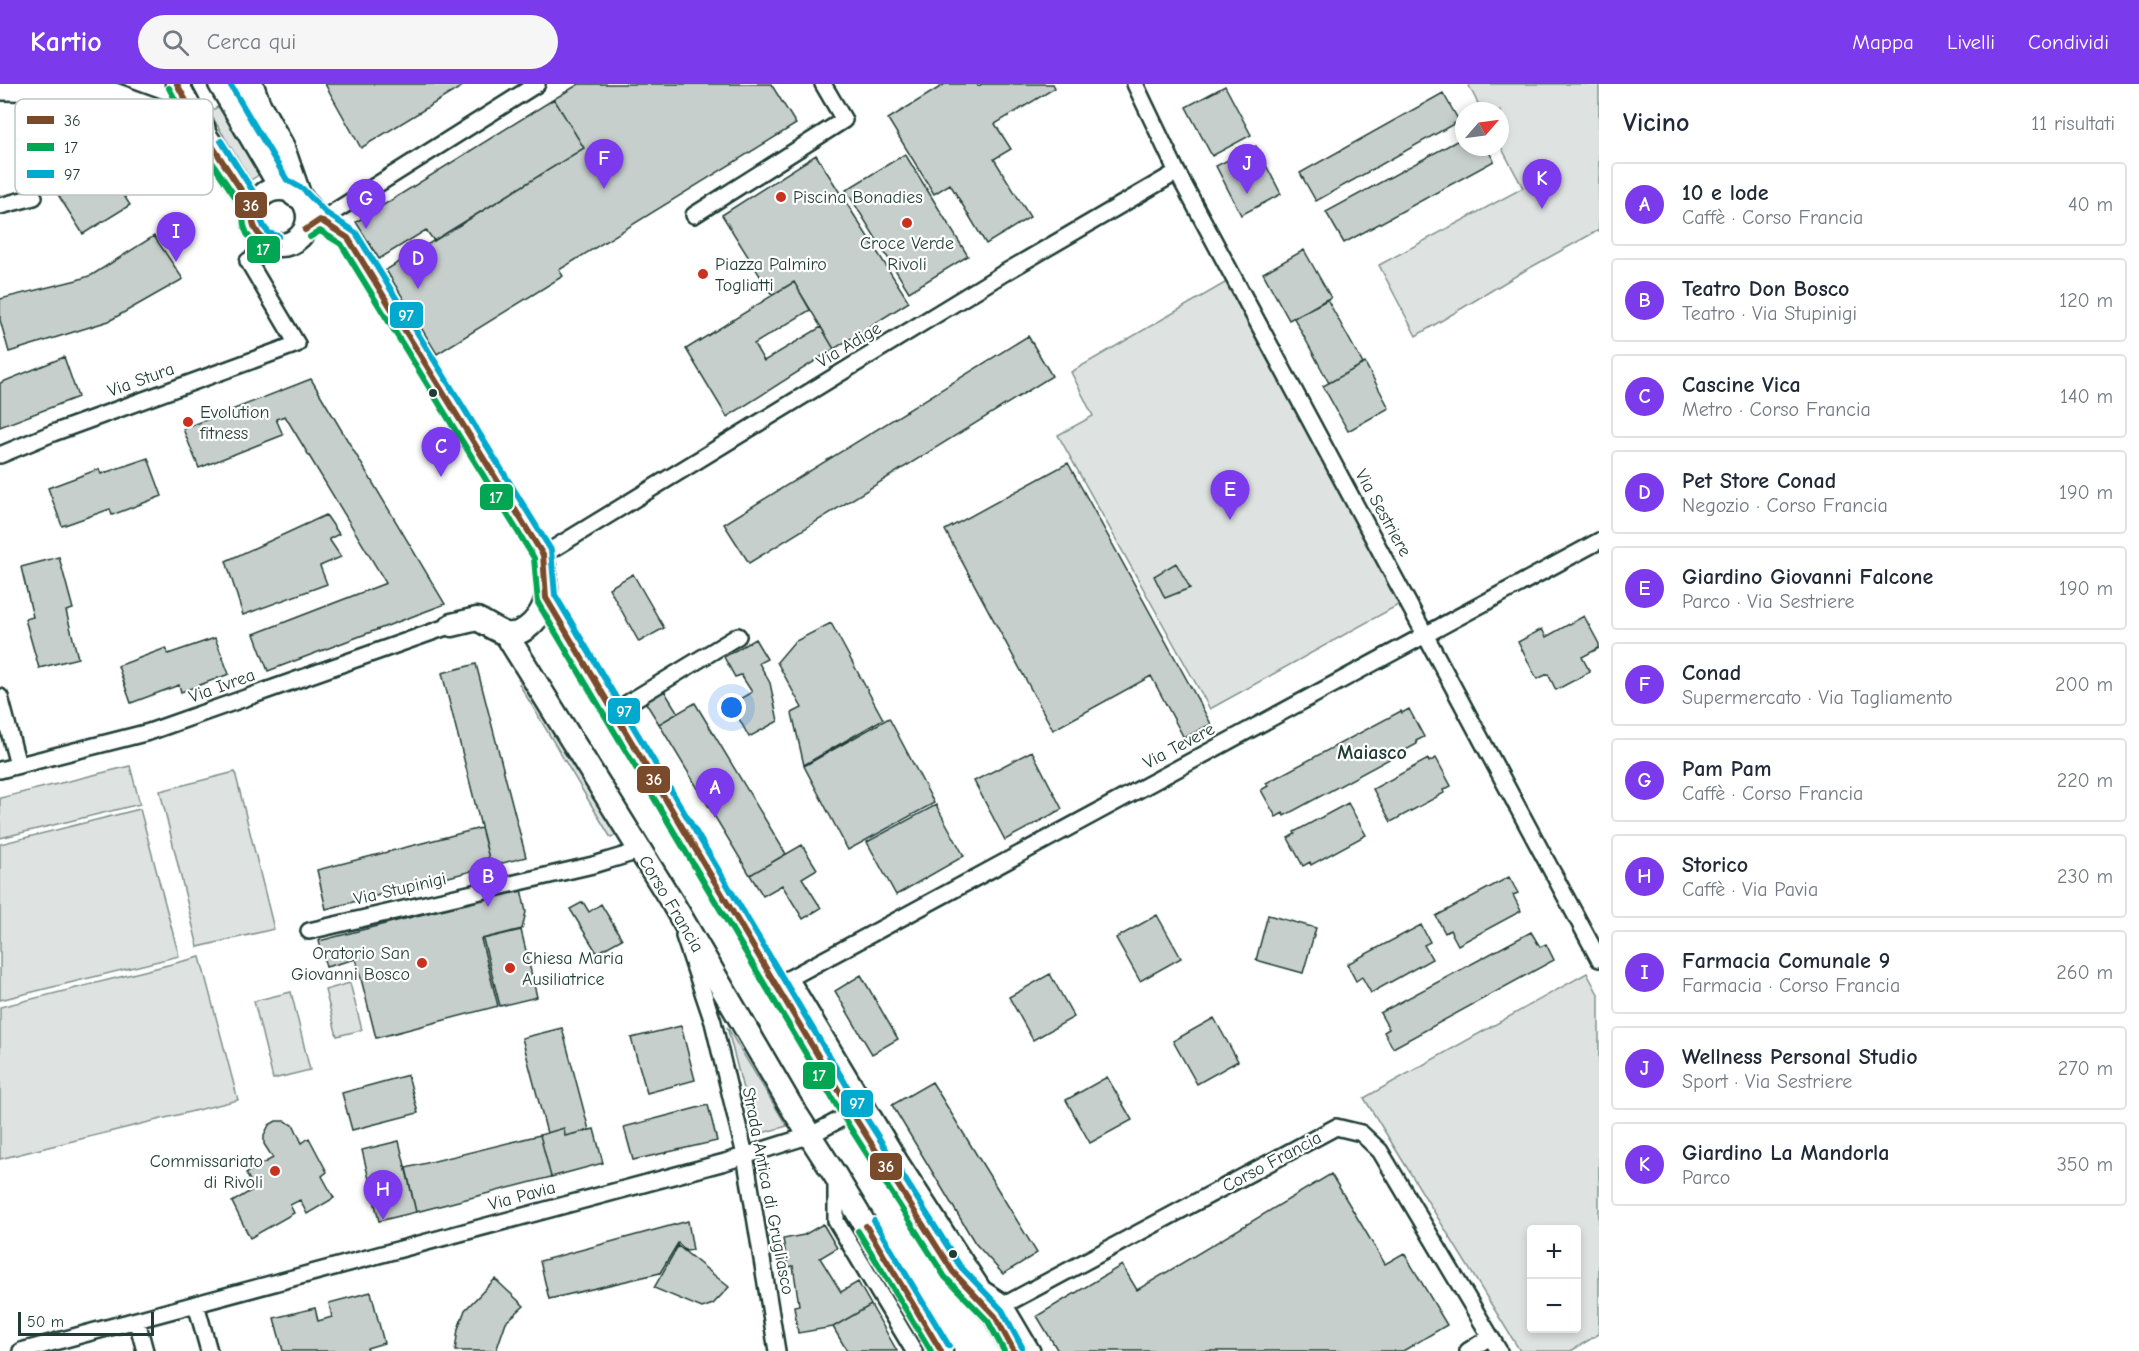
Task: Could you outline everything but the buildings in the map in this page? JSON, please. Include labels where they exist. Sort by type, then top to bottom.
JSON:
[{"type":"highway","points":[[249,84],[256,104],[280,147],[293,194]]},
{"type":"highway","points":[[0,86],[81,85],[119,99]]},
{"type":"main road","points":[[177,84],[185,99]]},
{"type":"main road","points":[[220,84],[313,225],[348,238],[543,555],[546,598],[541,612],[531,625],[507,634],[477,619],[452,625]]},
{"type":"main road","points":[[213,147],[253,208]]},
{"type":"main road","points":[[293,194],[270,190],[263,194],[253,208],[251,219],[256,233],[266,242],[276,245],[292,242],[313,225]]},
{"type":"main road","points":[[546,598],[613,712],[783,982],[852,1113],[953,1272],[995,1316],[1014,1351]]},
{"type":"main road","name":"Corso Francia","points":[[507,634],[672,902],[734,1011],[836,1175],[941,1351]]},
{"type":"street","points":[[313,225],[537,84]]},
{"type":"street","points":[[694,216],[844,120],[823,84]]},
{"type":"street","name":"Via Sestriere","points":[[1135,84],[1177,172],[1599,958]]},
{"type":"street","name":"Via Adige","points":[[543,555],[1004,273],[1177,172]]},
{"type":"street","points":[[0,206],[34,197]]},
{"type":"street","name":"Via Stura","points":[[0,455],[64,429],[297,344],[249,261],[276,245]]},
{"type":"street","name":"Via Tevere","points":[[783,982],[1599,541]]},
{"type":"street","name":"Via Ivrea","points":[[0,770],[149,732],[452,625]]},
{"type":"street","points":[[613,712],[738,636]]},
{"type":"street","points":[[0,697],[18,765]]},
{"type":"street","name":"Via Stupinigi","points":[[309,931],[592,865],[639,851]]},
{"type":"street","name":"Strada Antica di Grugliasco","points":[[672,902],[713,1022],[745,1155],[777,1351]]},
{"type":"street","points":[[783,982],[983,1289],[1004,1305],[1032,1351]]},
{"type":"street","points":[[713,1022],[734,1011]]},
{"type":"street","name":"Via Pavia","points":[[21,1351],[745,1155],[811,1135],[852,1113]]},
{"type":"street","name":"Corso Francia","points":[[1004,1305],[1336,1128],[1361,1133],[1380,1151],[1499,1351]]},
{"type":"street","points":[[836,1175],[836,1221],[914,1351]]},
{"type":"street","points":[[196,1304],[208,1351]]},
{"type":"street","points":[[136,1321],[144,1351]]},
{"type":"street","points":[[1468,1351],[1490,1337]]},
{"type":"shaded area","points":[[1468,84],[1599,84],[1599,230],[1524,271],[1416,336],[1379,265],[1523,188],[1506,156],[1509,156],[1509,102],[1477,102]]},
{"type":"shaded area","points":[[219,106],[260,174],[251,180],[213,118],[213,110]]},
{"type":"shaded area","points":[[1230,280],[1400,604],[1210,709],[1058,435],[1093,416],[1071,372]]},
{"type":"shaded area","points":[[526,679],[621,833],[611,838],[519,684]]},
{"type":"shaded area","points":[[130,766],[140,804],[0,838],[0,798]]},
{"type":"shaded area","points":[[235,772],[274,929],[198,947],[160,791]]},
{"type":"shaded area","points":[[140,809],[179,956],[0,1000],[0,844]]},
{"type":"shaded area","points":[[200,957],[238,1100],[0,1159],[0,1007]]},
{"type":"shaded area","points":[[1587,973],[1599,996],[1599,1334],[1571,1351],[1520,1351],[1364,1098]]},
{"type":"shaded area","points":[[350,983],[362,1030],[337,1036],[325,990]]},
{"type":"shaded area","points":[[291,992],[310,1070],[273,1079],[254,1001]]},
{"type":"shaded area","points":[[727,1027],[787,1126],[755,1135]]},
{"type":"transit line","name":"36","points":[[177,84],[185,99]]},
{"type":"transit line","name":"97","points":[[230,84],[287,180],[303,189],[326,213],[356,233],[551,550],[555,595],[860,1108],[960,1266],[1002,1310],[1022,1347]]},
{"type":"transit line","name":"17","points":[[169,88],[175,99]]},
{"type":"transit line","name":"97","points":[[221,141],[261,204],[261,220],[264,227],[269,233],[279,236]]},
{"type":"transit line","name":"36","points":[[213,147],[253,208],[254,226],[260,236],[276,245]]},
{"type":"transit line","name":"17","points":[[213,164],[244,210],[244,225],[249,238],[259,247],[273,254]]},
{"type":"transit line","name":"36","points":[[305,230],[320,220],[348,238],[543,555],[546,598],[852,1113],[953,1272],[995,1316],[1014,1351]]},
{"type":"transit line","name":"17","points":[[310,237],[320,231],[341,244],[534,558],[538,603],[844,1118],[945,1277],[988,1321],[1004,1351]]},
{"type":"transit line","name":"97","points":[[874,1221],[949,1346]]},
{"type":"transit line","name":"36","points":[[866,1226],[941,1351]]},
{"type":"transit line","name":"17","points":[[858,1231],[931,1351]]},
{"type":"place","name":"Conad","points":[[604,189]]},
{"type":"place","name":"Wellness Personal Studio","points":[[1247,194]]},
{"type":"place","name":"Piscina Bonadies","points":[[781,197]]},
{"type":"place","name":"Giardino La Mandorla","points":[[1542,209]]},
{"type":"place","name":"Croce Verde Rivoli","points":[[907,223]]},
{"type":"place","name":"Pam Pam","points":[[366,229]]},
{"type":"place","name":"Farmacia Comunale 9","points":[[176,262]]},
{"type":"place","name":"Piazza Palmiro Togliatti","points":[[703,274]]},
{"type":"place","name":"Pet Store Conad","points":[[418,289]]},
{"type":"place","name":"Evolution fitness","points":[[188,422]]},
{"type":"place","name":"Cascine Vica","points":[[441,477]]},
{"type":"place","name":"Giardino Giovanni Falcone","points":[[1230,520]]},
{"type":"place","name":"10 e lode","points":[[715,818]]},
{"type":"place","name":"Teatro Don Bosco","points":[[488,907]]},
{"type":"place","name":"Oratorio San Giovanni Bosco","points":[[422,963]]},
{"type":"place","name":"Chiesa Maria Ausiliatrice","points":[[510,968]]},
{"type":"place","name":"Commissariato di Rivoli","points":[[275,1171]]},
{"type":"place","name":"Storico","points":[[383,1220]]},
{"type":"district","name":"Maiasco","points":[[1372,752]]}]
